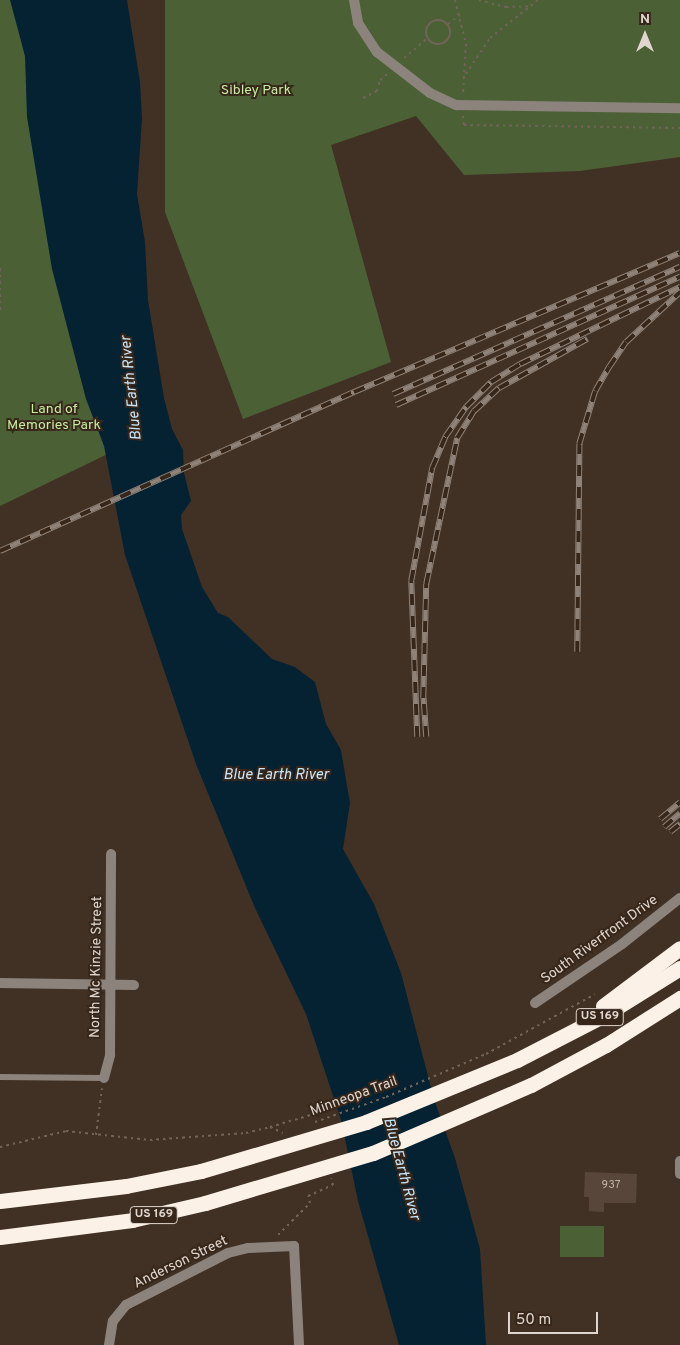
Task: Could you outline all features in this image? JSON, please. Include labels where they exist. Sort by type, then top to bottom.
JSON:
[{"type":"highway","points":[[556,1041],[680,948]]},
{"type":"highway","name":"US 169","points":[[0,1201],[126,1186],[201,1170],[297,1145],[366,1122],[517,1060],[556,1041],[680,968]]},
{"type":"highway","name":"US 169","points":[[0,1237],[132,1220],[305,1176],[452,1121],[531,1085],[606,1045],[680,998]]},
{"type":"highway","points":[[606,1045],[680,1009]]},
{"type":"street","points":[[354,0],[358,23],[377,52],[430,93],[456,105],[680,108]]},
{"type":"street","name":"North Mc Kinzie Street","points":[[104,1078],[110,1055],[111,854]]},
{"type":"street","name":"South Riverfront Drive","points":[[535,1003],[593,965],[680,898]]},
{"type":"street","points":[[0,983],[134,985]]},
{"type":"street","points":[[680,1161],[680,1174]]},
{"type":"street","name":"Anderson Street","points":[[110,1345],[113,1321],[126,1306],[228,1254],[248,1248],[294,1246],[299,1345]]},
{"type":"lane","points":[[0,1077],[104,1078]]},
{"type":"path","points":[[479,0],[506,7],[530,6]]},
{"type":"path","points":[[465,75],[490,38],[538,0]]},
{"type":"path","points":[[448,24],[460,15]]},
{"type":"path","points":[[433,20],[441,20],[448,24],[450,32],[445,42],[438,44],[428,38],[427,26],[433,20]]},
{"type":"path","points":[[0,268],[0,312]]},
{"type":"path","name":"Minneopa Trail","points":[[311,1123],[386,1097],[486,1054],[543,1026],[602,990]]},
{"type":"path","points":[[96,1135],[104,1078]]},
{"type":"path","points":[[0,1147],[66,1131],[150,1140],[246,1133],[314,1114]]},
{"type":"path","points":[[270,1126],[283,1133],[292,1130]]},
{"type":"path","points":[[287,1224],[310,1203],[308,1196],[333,1185]]},
{"type":"green space","name":"Land of Memories Park","points":[[0,0],[12,0],[116,450],[0,506]]},
{"type":"green space","name":"Sibley Park","points":[[165,0],[680,0],[680,157],[580,171],[464,175],[416,116],[331,145],[391,362],[243,419],[165,212]]},
{"type":"green space","points":[[560,1226],[604,1226],[604,1257],[560,1257]]},
{"type":"water","name":"Blue Earth River","points":[[10,0],[127,0],[140,82],[142,118],[137,194],[145,242],[148,300],[164,398],[172,429],[183,450],[184,473],[191,501],[181,515],[182,529],[202,587],[218,613],[228,617],[272,659],[295,667],[315,682],[326,724],[341,750],[350,803],[343,849],[374,904],[401,973],[434,1099],[455,1158],[480,1249],[486,1345],[399,1345],[358,1201],[341,1120],[306,1014],[255,908],[196,764],[125,555],[104,446],[86,399],[52,269],[27,117],[25,56]]},
{"type":"building","points":[[585,1172],[637,1174],[636,1203],[604,1203],[604,1212],[589,1211],[589,1197],[584,1197]]},
{"type":"railway","points":[[0,551],[354,392],[680,253]]},
{"type":"railway","points":[[393,394],[680,267]]},
{"type":"railway","points":[[396,405],[680,277]]},
{"type":"railway","points":[[417,737],[411,581],[432,468],[445,437],[466,407],[491,382],[520,364],[680,287]]},
{"type":"railway","points":[[577,652],[579,444],[595,391],[609,367],[626,342],[680,292]]},
{"type":"railway","points":[[426,737],[423,698],[426,584],[457,438],[474,411],[499,388],[587,339]]},
{"type":"railway","points":[[660,819],[680,802]]},
{"type":"railway","points":[[664,827],[680,813]]},
{"type":"railway","points":[[670,832],[680,824]]}]
